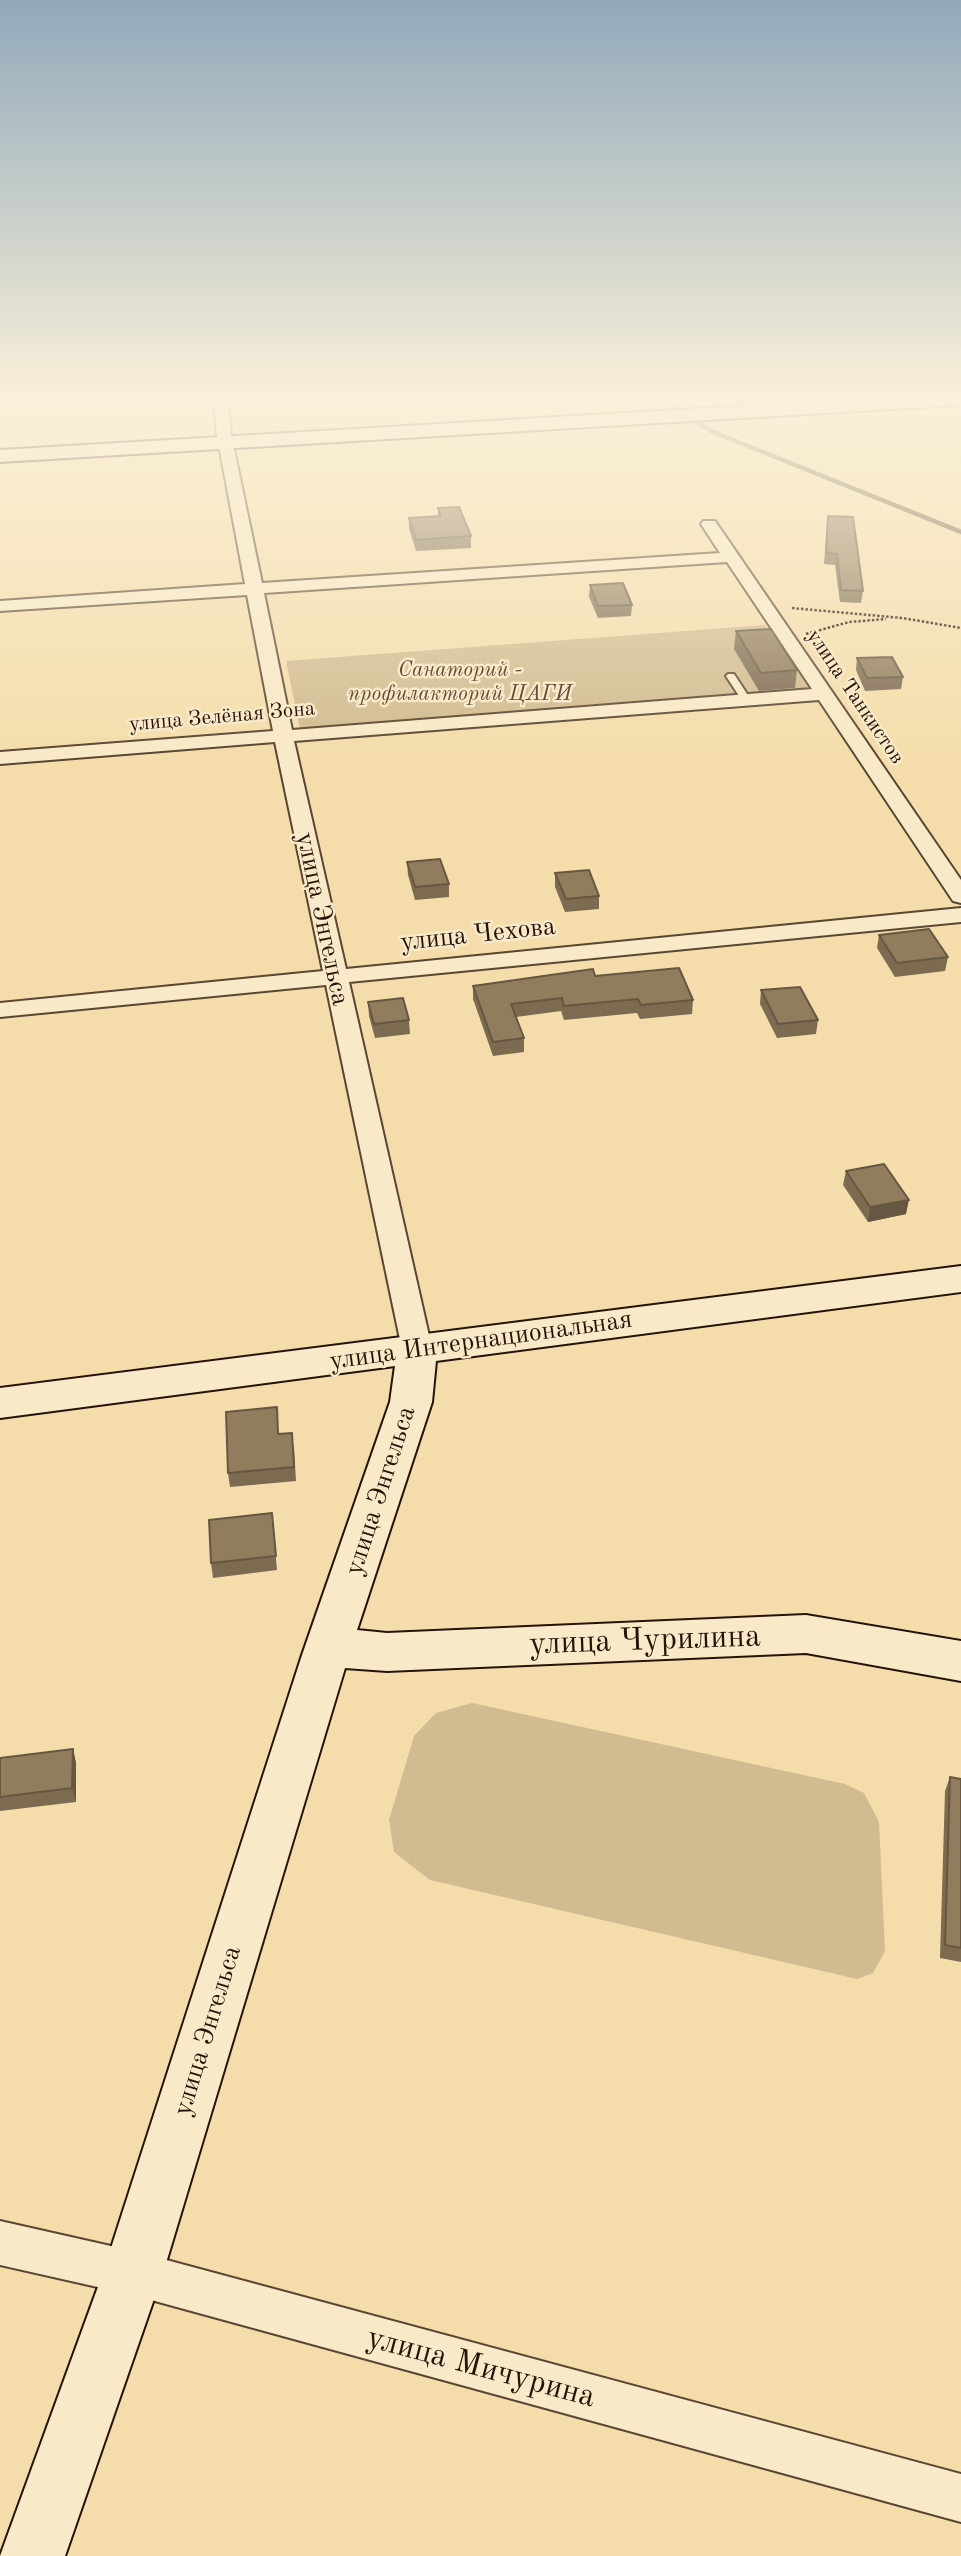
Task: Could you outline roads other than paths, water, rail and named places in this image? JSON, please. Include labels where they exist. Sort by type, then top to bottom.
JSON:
[{"type":"main road","name":"улица Интернациональная","points":[[0,1403],[961,1279]]},
{"type":"main road","name":"улица Энгельса","points":[[32,2556],[133,2273],[328,1647],[411,1402],[417,1349]]},
{"type":"main road","name":"улица Чурилина","points":[[328,1647],[387,1651],[806,1634],[961,1661]]},
{"type":"street","name":"улица Энгельса","points":[[241,515],[334,978],[417,1349]]},
{"type":"street","name":"улица Танкистов","points":[[709,524],[961,896]]},
{"type":"street","points":[[0,606],[732,557]]},
{"type":"street","name":"улица Зелёная Зона","points":[[0,758],[826,694]]},
{"type":"street","name":"улица Чехова","points":[[0,1010],[961,915]]},
{"type":"street","name":"улица Мичурина","points":[[0,2243],[133,2273],[961,2498]]},
{"type":"lane","points":[[732,676],[746,700]]},
{"type":"waterway","points":[[920,515],[961,532]]},
{"type":"park label","name":"Санаторий - профилакторий ЦАГИ","points":[[460,682]]}]
